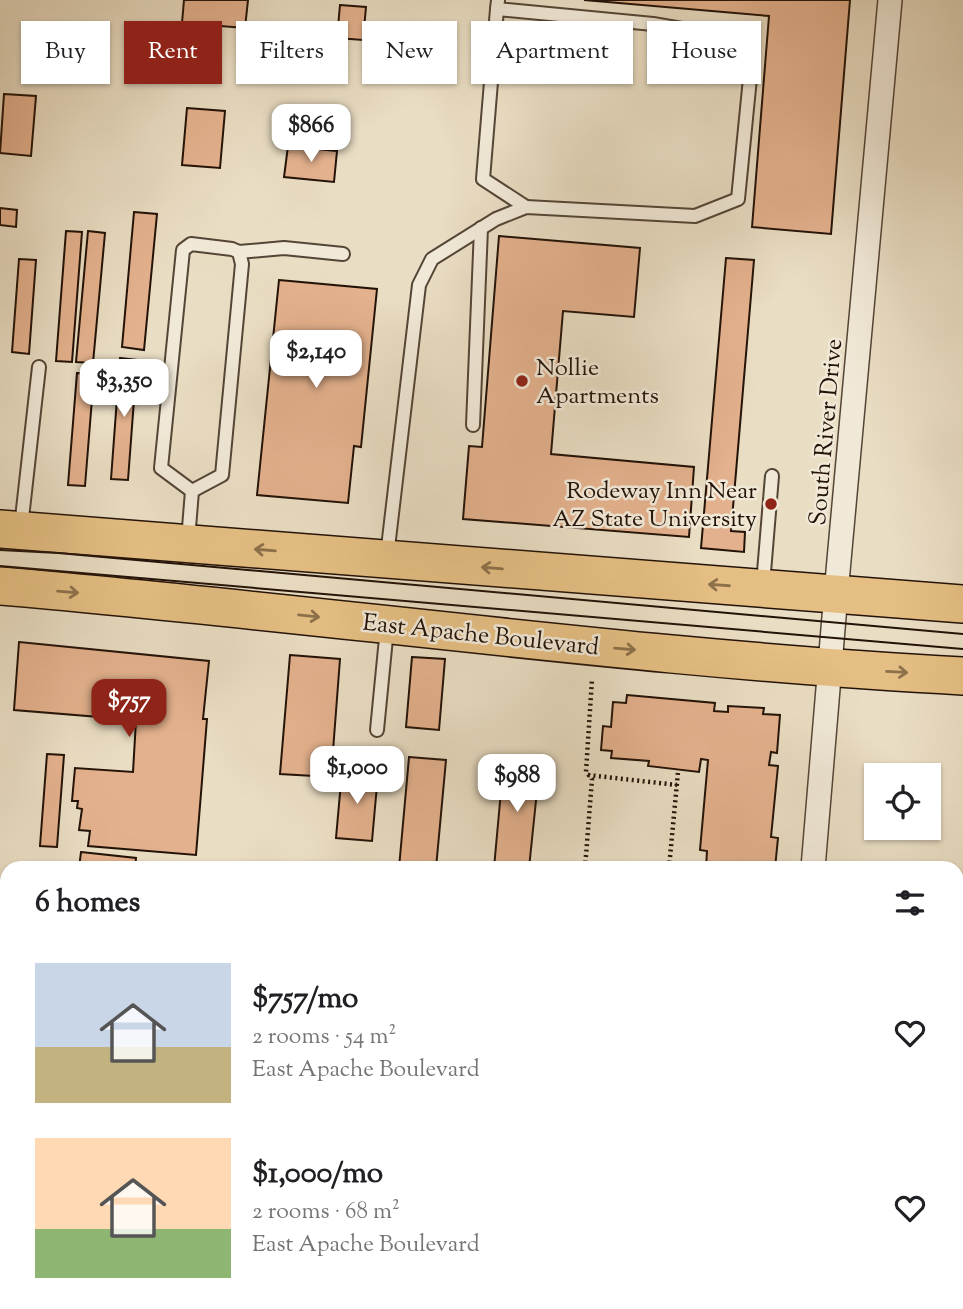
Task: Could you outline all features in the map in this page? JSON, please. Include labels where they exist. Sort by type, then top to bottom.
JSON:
[{"type":"main road","points":[[10,529],[963,604]]},
{"type":"main road","name":"East Apache Boulevard","points":[[0,586],[181,601],[546,642],[963,676]]},
{"type":"street","name":"South River Drive","points":[[814,861],[890,0]]},
{"type":"street","points":[[195,1309],[205,1309]]},
{"type":"lane","points":[[387,560],[419,285],[432,259],[496,219],[526,207],[695,216],[738,200],[752,58],[745,40],[653,24],[497,4],[483,179],[526,207]]},
{"type":"lane","points":[[473,425],[481,228]]},
{"type":"lane","points":[[192,491],[161,468],[183,250],[187,246],[198,244],[239,252],[284,248],[343,254]]},
{"type":"lane","points":[[192,491],[222,475],[242,264],[239,252]]},
{"type":"lane","points":[[10,529],[39,367]]},
{"type":"lane","points":[[763,588],[772,476]]},
{"type":"lane","points":[[188,544],[192,491]]},
{"type":"lane","points":[[377,730],[387,624]]},
{"type":"path","points":[[586,861],[592,779],[586,772],[592,679]]},
{"type":"path","points":[[670,861],[678,772]]},
{"type":"path","points":[[588,775],[677,785]]},
{"type":"building","points":[[184,0],[248,0],[246,21],[236,21],[236,27],[222,26],[222,21],[182,21]]},
{"type":"building","points":[[584,0],[850,0],[831,234],[752,227],[769,16]]},
{"type":"building","points":[[340,5],[366,7],[365,21],[362,21],[362,40],[348,39],[348,21],[339,21]]},
{"type":"building","points":[[4,94],[36,96],[31,156],[0,153]]},
{"type":"building","points":[[187,108],[225,111],[220,168],[182,165]]},
{"type":"building","points":[[288,146],[337,151],[334,182],[284,177]]},
{"type":"building","points":[[0,208],[17,210],[16,227],[0,225]]},
{"type":"building","points":[[134,212],[157,214],[144,350],[122,347]]},
{"type":"building","points":[[66,231],[82,232],[72,362],[56,361]]},
{"type":"building","points":[[88,231],[105,233],[93,363],[76,362]]},
{"type":"building","name":"Nollie Apartments","points":[[499,236],[640,248],[634,317],[563,311],[551,454],[694,467],[689,537],[463,519],[469,446],[482,447]]},
{"type":"building","points":[[726,258],[754,260],[731,531],[745,532],[744,552],[701,548]]},
{"type":"building","points":[[19,259],[36,260],[29,354],[12,352]]},
{"type":"building","points":[[279,280],[377,289],[361,447],[354,446],[348,503],[257,495]]},
{"type":"building","points":[[120,358],[137,360],[128,480],[111,479]]},
{"type":"building","points":[[77,373],[94,374],[85,486],[68,485]]},
{"type":"building","points":[[19,642],[209,661],[203,719],[207,719],[196,855],[88,846],[90,831],[79,830],[82,809],[77,808],[78,801],[72,801],[75,768],[133,772],[136,720],[14,710]]},
{"type":"building","points":[[290,655],[340,659],[331,777],[280,774]]},
{"type":"building","points":[[412,657],[445,659],[439,730],[406,727]]},
{"type":"building","points":[[627,695],[715,703],[714,711],[728,712],[728,706],[764,708],[763,714],[780,715],[777,753],[771,752],[769,765],[778,766],[771,837],[778,838],[776,861],[706,861],[707,851],[700,850],[708,760],[701,759],[699,772],[648,766],[649,761],[611,758],[612,751],[601,750],[603,726],[611,727],[613,702],[626,703]]},
{"type":"building","points":[[47,754],[64,755],[57,847],[40,846]]},
{"type":"building","points":[[409,757],[446,760],[437,861],[400,861]]},
{"type":"building","points":[[504,758],[540,762],[530,861],[495,861]]},
{"type":"building","points":[[342,771],[378,774],[372,841],[336,838]]},
{"type":"building","points":[[81,852],[136,858],[136,861],[80,861]]},
{"type":"tram line","points":[[0,550],[963,634]]},
{"type":"tram line","points":[[0,566],[963,649]]},
{"type":"place","name":"Nollie Apartments","points":[[522,381]]},
{"type":"place","name":"Rodeway Inn Near AZ State University","points":[[771,504]]}]
